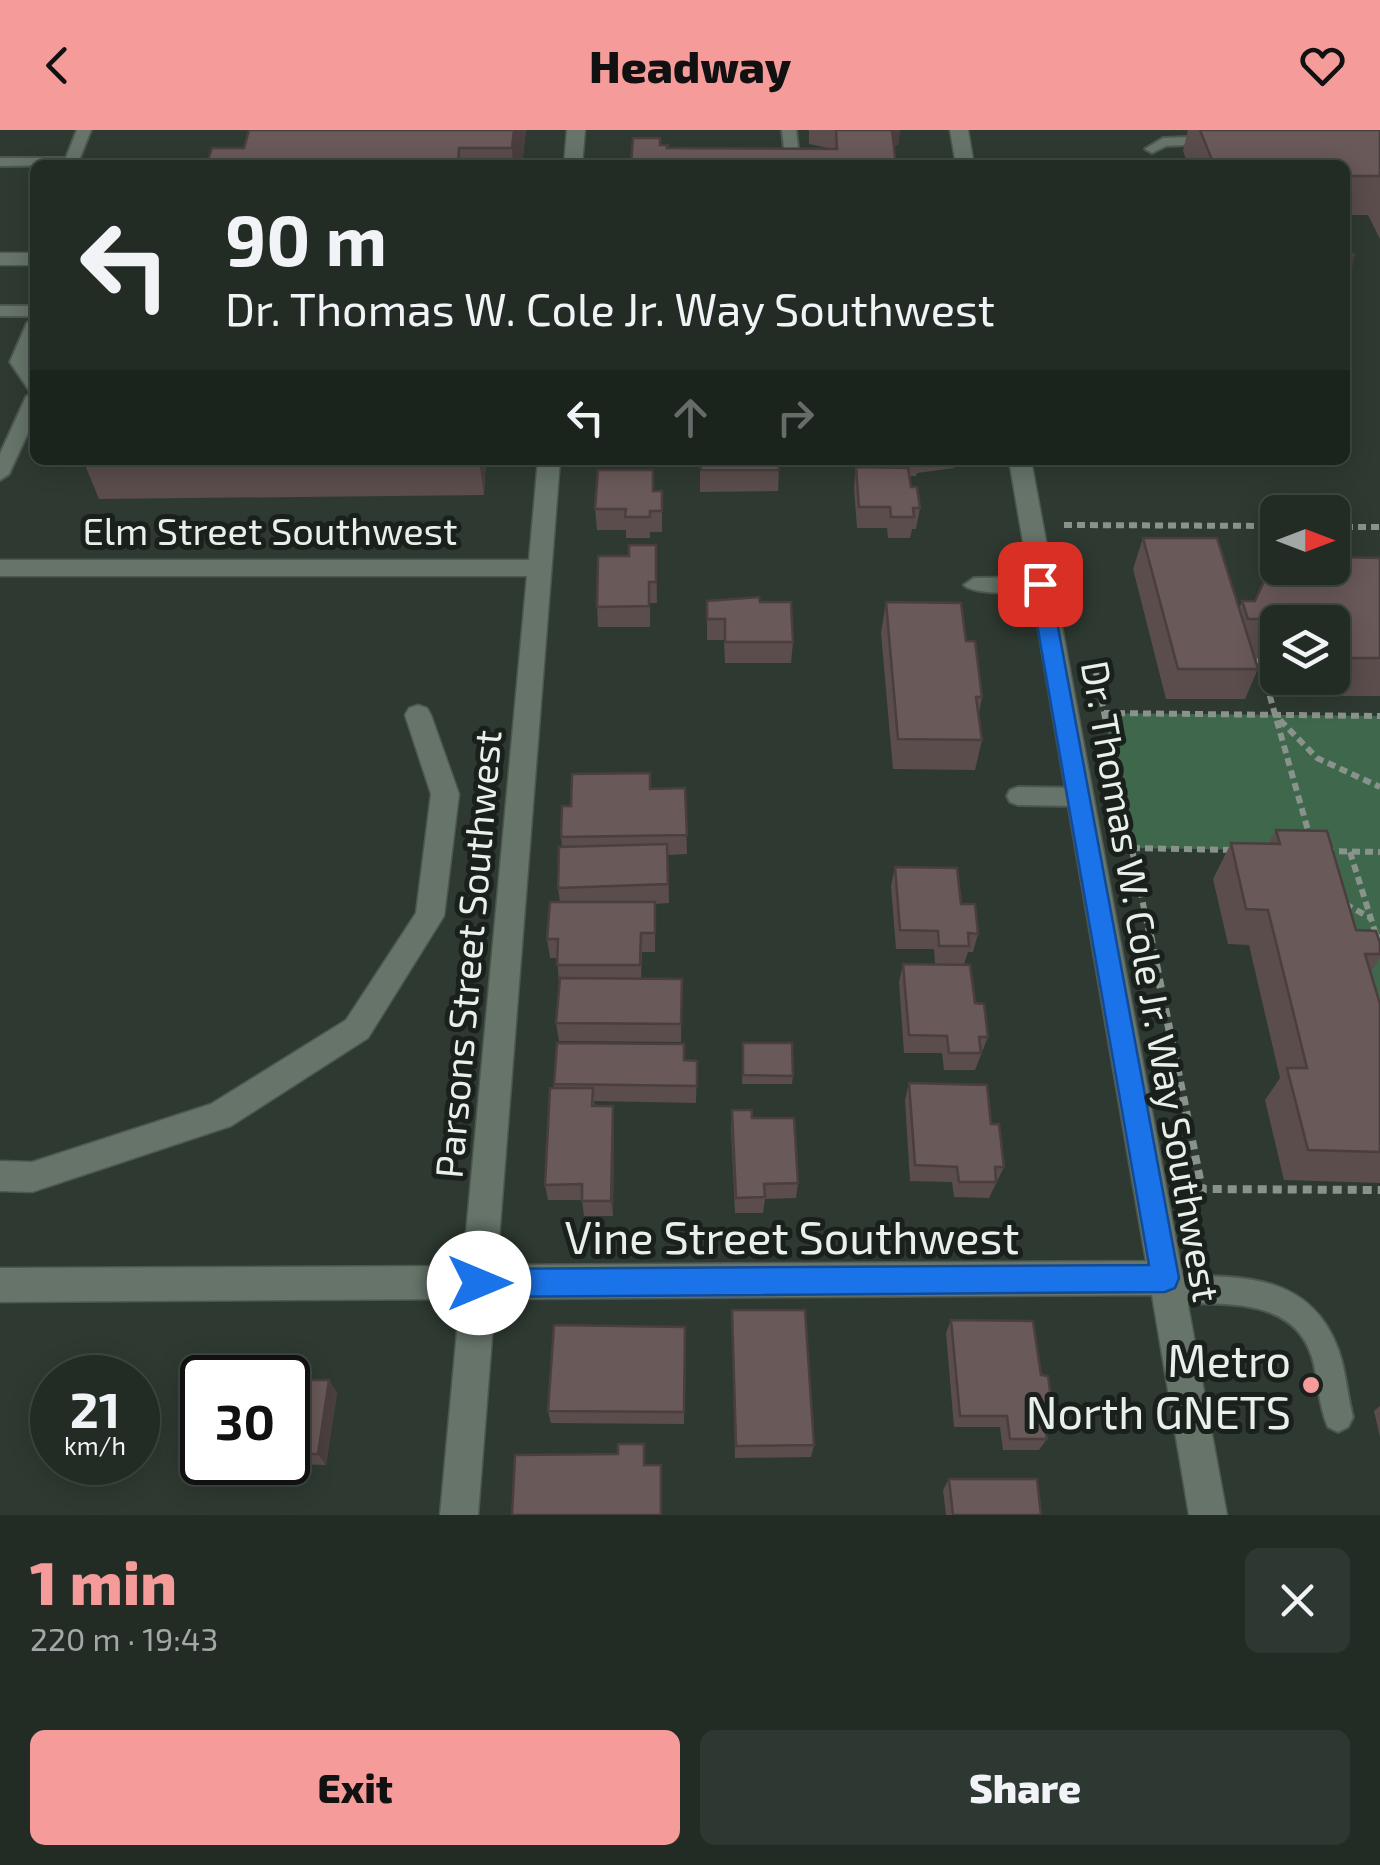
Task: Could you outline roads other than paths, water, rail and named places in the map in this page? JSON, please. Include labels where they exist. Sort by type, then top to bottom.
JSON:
[{"type":"street","points":[[574,160],[576,130]]},
{"type":"street","points":[[959,130],[964,160]]},
{"type":"street","points":[[0,259],[30,259]]},
{"type":"street","name":"Parsons Street Southwest","points":[[459,1515],[548,465]]},
{"type":"street","name":"Dr. Thomas W. Cole Jr. Way Southwest","points":[[1021,465],[1208,1515]]},
{"type":"street","name":"Elm Street Southwest","points":[[0,568],[540,568]]},
{"type":"street","points":[[0,1176],[32,1177],[220,1116],[357,1030],[430,916],[445,794],[418,715]]},
{"type":"street","name":"Vine Street Southwest","points":[[0,1285],[1166,1284]]},
{"type":"lane","points":[[71,160],[84,130]]},
{"type":"lane","points":[[789,130],[792,160]]},
{"type":"lane","points":[[1152,149],[1163,142],[1226,140]]},
{"type":"lane","points":[[0,162],[30,162]]},
{"type":"lane","points":[[0,311],[30,310]]},
{"type":"lane","points":[[30,336],[19,362],[30,378]]},
{"type":"lane","points":[[0,474],[30,407]]},
{"type":"lane","points":[[974,585],[1040,584]]},
{"type":"lane","points":[[1018,796],[1079,797]]},
{"type":"lane","points":[[1166,1284],[1276,1296],[1295,1309],[1320,1342],[1338,1417]]},
{"type":"place","name":"Metro North GNETS","points":[[1311,1385]]}]
